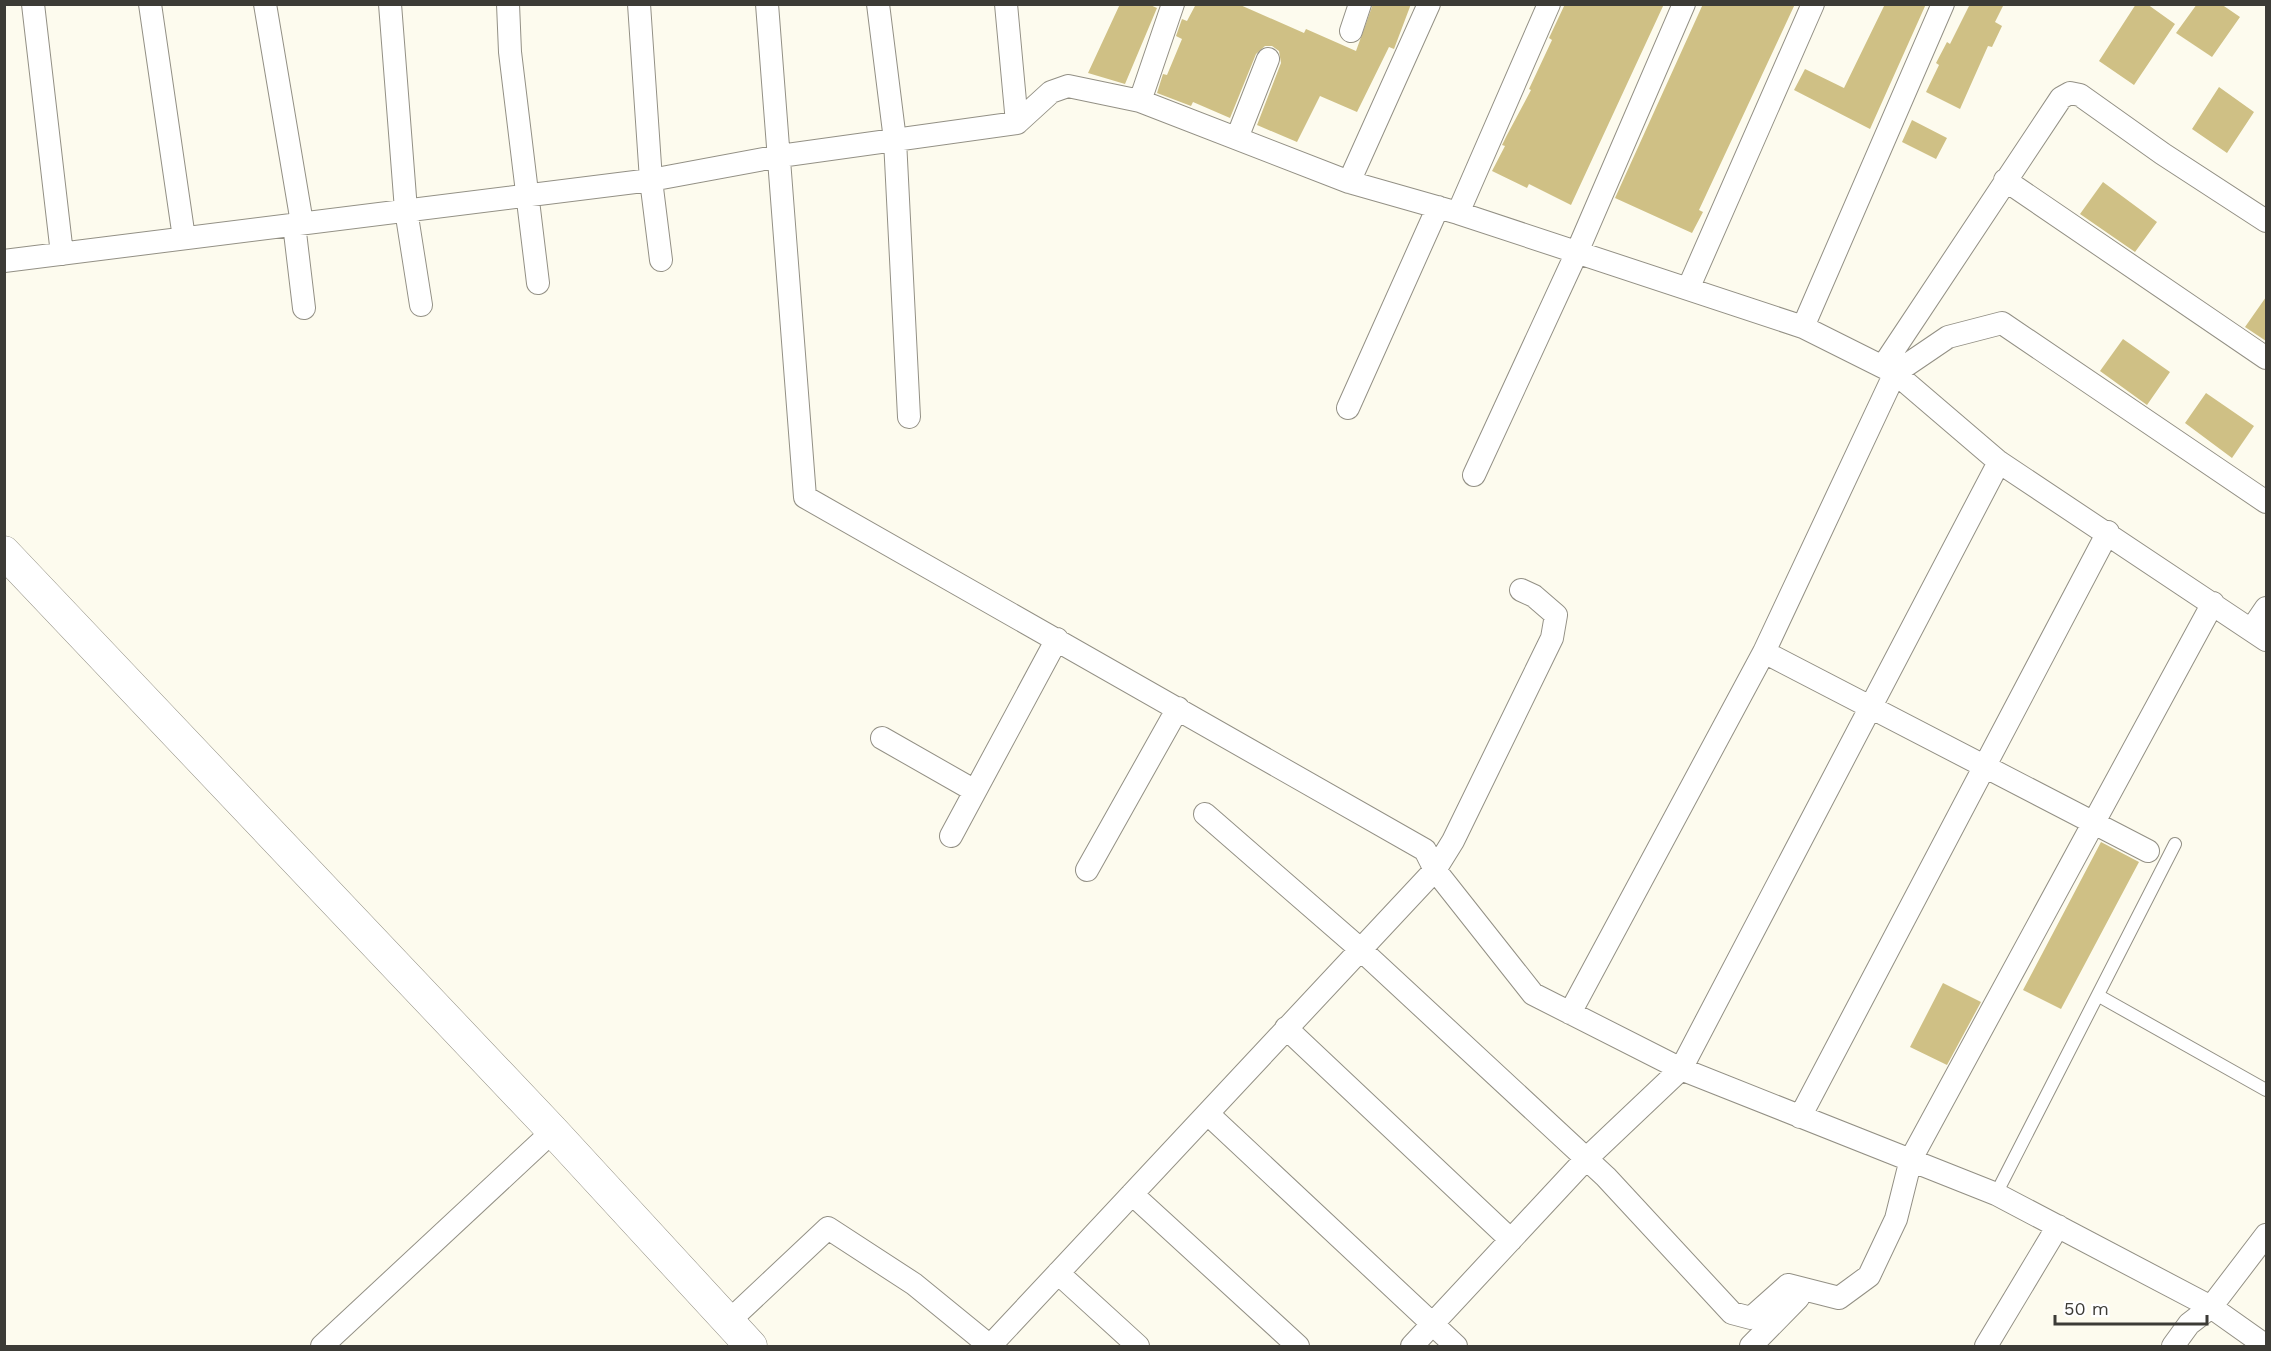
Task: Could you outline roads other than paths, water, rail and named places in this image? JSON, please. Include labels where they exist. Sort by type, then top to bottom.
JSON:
[{"type":"main road","points":[[4,552],[553,1131],[751,1347]]},
{"type":"street","points":[[33,4],[62,254]]},
{"type":"street","points":[[150,4],[184,238]]},
{"type":"street","points":[[265,4],[298,223],[304,308]]},
{"type":"street","points":[[390,4],[406,210],[421,305]]},
{"type":"street","points":[[508,4],[510,52],[538,283]]},
{"type":"street","points":[[639,4],[651,180],[661,260]]},
{"type":"street","points":[[767,4],[805,497],[1425,850],[1435,870],[1533,994],[1681,1069],[1996,1194],[2211,1307],[2266,1347]]},
{"type":"street","points":[[878,4],[895,140],[909,417]]},
{"type":"street","points":[[1006,4],[1017,123]]},
{"type":"street","points":[[1140,100],[1173,4]]},
{"type":"street","points":[[1351,31],[1360,4]]},
{"type":"street","points":[[1349,182],[1429,4]]},
{"type":"street","points":[[1347,408],[1549,4]]},
{"type":"street","points":[[1474,475],[1577,252],[1684,4]]},
{"type":"street","points":[[1688,290],[1813,4]]},
{"type":"street","points":[[1803,327],[1943,4]]},
{"type":"street","points":[[1237,138],[1268,59]]},
{"type":"street","points":[[4,261],[651,180],[780,156],[1017,123],[1051,92],[1068,86],[1140,100],[1349,182],[1448,210],[1803,327],[1889,370],[2000,462],[2259,635],[2266,608]]},
{"type":"street","points":[[1570,1013],[1764,652],[1889,370],[2004,180],[2061,98],[2070,93],[2080,95],[2163,154],[2264,213]]},
{"type":"street","points":[[2004,180],[2266,358]]},
{"type":"street","points":[[1889,370],[1948,337],[2002,323],[2266,502]]},
{"type":"street","points":[[1412,1347],[1586,1159],[1681,1069],[2000,462]]},
{"type":"street","points":[[1800,1117],[2108,532]]},
{"type":"street","points":[[728,1322],[828,1228],[914,1284],[990,1346],[1208,1114],[1359,948],[1435,870],[1453,841],[1552,638],[1556,615],[1533,596],[1521,590]]},
{"type":"street","points":[[1788,1285],[1839,1298],[1869,1276],[1896,1219],[1911,1159],[2096,823],[2213,603]]},
{"type":"street","points":[[951,836],[1057,639]]},
{"type":"street","points":[[1764,652],[2158,856]]},
{"type":"street","points":[[1087,870],[1178,708]]},
{"type":"street","points":[[882,738],[975,791]]},
{"type":"street","points":[[1205,814],[1359,948],[1586,1159],[1684,1259],[1732,1313],[1751,1318],[1788,1285]]},
{"type":"street","points":[[1286,1028],[1511,1240]]},
{"type":"street","points":[[1208,1114],[1456,1347]]},
{"type":"street","points":[[322,1347],[553,1131]]},
{"type":"street","points":[[1132,1194],[1298,1347]]},
{"type":"street","points":[[1986,1347],[2058,1226]]},
{"type":"street","points":[[2173,1347],[2189,1324],[2211,1307],[2266,1236]]},
{"type":"street","points":[[1058,1273],[1138,1347]]},
{"type":"street","points":[[1751,1347],[1798,1298],[1788,1285]]},
{"type":"lane","points":[[1996,1194],[2099,996],[2158,856],[2175,844]]},
{"type":"lane","points":[[2099,996],[2266,1090]]}]
